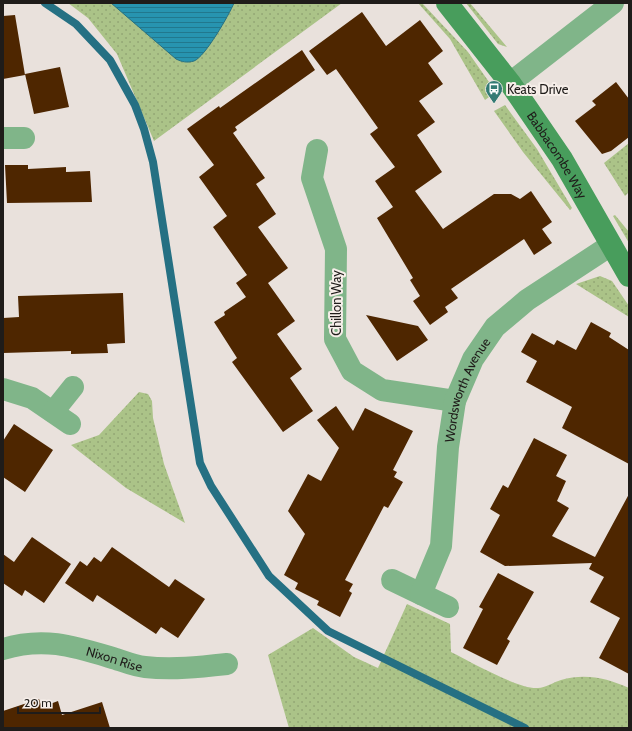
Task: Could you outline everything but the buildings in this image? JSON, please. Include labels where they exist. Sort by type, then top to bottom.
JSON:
[{"type":"street","name":"Babbacombe Way","points":[[447,3],[510,84],[562,159],[629,276]]},
{"type":"street","points":[[510,84],[613,3]]},
{"type":"street","name":"Chillon Way","points":[[317,150],[312,178],[336,249],[335,339],[352,371],[382,390],[455,401]]},
{"type":"street","name":"Wordsworth Avenue","points":[[421,594],[441,546],[448,448],[455,401],[473,359],[495,327],[527,300],[611,245]]},
{"type":"street","points":[[3,388],[32,398],[61,418],[73,387]]},
{"type":"street","points":[[392,580],[448,607]]},
{"type":"street","name":"Nixon Rise","points":[[3,649],[15,645],[43,642],[66,645],[144,667],[186,668],[227,664]]},
{"type":"green space","points":[[68,3],[342,3],[154,141],[117,54],[88,18]]},
{"type":"green space","points":[[418,3],[422,3],[468,52],[496,92],[485,100],[450,39]]},
{"type":"green space","points":[[466,3],[470,3],[507,47],[498,44]]},
{"type":"green space","points":[[505,105],[537,149],[572,208],[570,210],[523,152],[494,111]]},
{"type":"green space","points":[[629,143],[629,192],[625,196],[604,163]]},
{"type":"green space","points":[[615,215],[629,232],[629,243],[613,216]]},
{"type":"green space","points":[[600,276],[612,281],[629,306],[629,317],[576,284]]},
{"type":"green space","points":[[139,392],[148,394],[152,401],[153,418],[164,464],[185,523],[126,488],[71,445],[99,435]]},
{"type":"green space","points":[[407,604],[450,624],[451,652],[507,680],[530,687],[541,688],[561,680],[587,677],[604,679],[629,688],[629,728],[289,728],[268,655],[313,628],[354,657],[378,668]]},
{"type":"water","points":[[111,3],[234,3],[222,26],[204,52],[194,61],[187,62],[176,59]]},
{"type":"waterway","points":[[45,3],[76,24],[110,60],[135,105],[144,129],[153,162],[200,463],[211,486],[269,576],[328,631],[525,728]]},
{"type":"place","name":"Keats Drive","points":[[494,104]]}]
